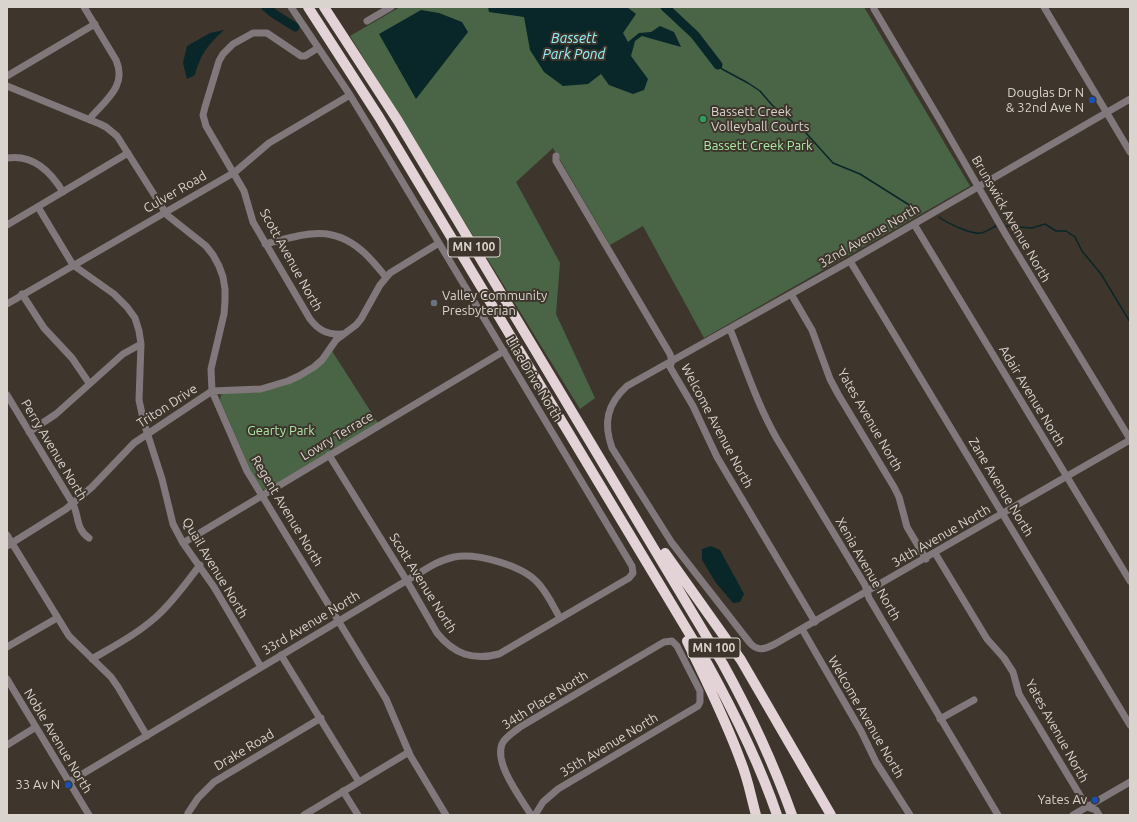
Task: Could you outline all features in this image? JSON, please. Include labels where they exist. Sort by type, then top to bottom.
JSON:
[{"type":"highway","name":"MN 100","points":[[308,7],[379,116],[707,663],[733,710],[757,760],[777,815]]},
{"type":"highway","name":"MN 100","points":[[324,7],[398,122],[724,664],[769,754],[792,815]]},
{"type":"highway","points":[[619,489],[645,522],[668,558],[741,660],[831,815]]},
{"type":"highway","points":[[658,581],[719,706],[732,737],[746,775],[756,815]]},
{"type":"street","points":[[84,7],[116,60],[120,74],[115,89],[90,120]]},
{"type":"street","name":"Lilac Drive North","points":[[291,7],[350,95],[632,566],[633,573]]},
{"type":"street","points":[[367,21],[391,7]]},
{"type":"street","points":[[1044,7],[1130,152]]},
{"type":"street","name":"Brunswick Avenue North","points":[[874,9],[1054,316],[1130,440]]},
{"type":"street","points":[[7,76],[94,24]]},
{"type":"street","name":"Scott Avenue North","points":[[318,48],[304,56],[300,56],[267,33],[253,32],[247,35],[228,49],[219,61],[203,116],[206,126],[244,191],[253,222],[315,325],[320,330],[327,333],[343,334]]},
{"type":"street","name":"Regent Avenue North","points":[[7,86],[90,120],[112,131],[117,136],[167,216],[206,246],[213,256],[223,277],[225,301],[224,314],[211,369],[212,391],[241,460],[386,699],[409,752],[446,815]]},
{"type":"street","name":"Culver Road","points":[[7,304],[233,173],[241,168],[269,143],[350,95]]},
{"type":"street","name":"32nd Avenue North","points":[[762,650],[757,649],[750,643],[687,564],[612,448],[608,437],[608,414],[619,393],[627,386],[850,261],[1130,99]]},
{"type":"street","points":[[7,225],[128,153]]},
{"type":"street","name":"Welcome Avenue North","points":[[556,156],[556,161],[670,354],[672,361],[670,367],[693,406],[717,457],[815,622]]},
{"type":"street","points":[[7,158],[16,157],[27,159],[41,166],[55,180],[63,192]]},
{"type":"street","name":"Quail Avenue North","points":[[38,207],[73,265],[114,294],[127,307],[138,325],[141,344],[138,394],[147,433],[162,479],[173,524],[214,587],[261,667]]},
{"type":"street","name":"Adair Avenue North","points":[[914,224],[1130,581]]},
{"type":"street","points":[[266,244],[307,233],[319,232],[342,237],[362,250],[386,277]]},
{"type":"street","name":"Triton Drive","points":[[9,544],[72,504],[92,487],[134,443],[212,391],[262,389],[299,376],[314,367],[322,360],[336,340],[353,328],[361,319],[380,285],[390,273],[439,243]]},
{"type":"street","name":"Zane Avenue North","points":[[850,261],[1130,725]]},
{"type":"street","points":[[22,294],[44,328],[72,358],[89,383]]},
{"type":"street","name":"Yates Avenue North","points":[[791,294],[812,330],[830,379],[838,394],[894,487],[899,497],[907,527],[926,559]]},
{"type":"street","name":"Xenia Avenue North","points":[[730,329],[766,419],[866,585],[869,598],[998,815]]},
{"type":"street","points":[[29,432],[56,414],[123,354],[141,344]]},
{"type":"street","name":"Lowry Terrace","points":[[184,543],[504,351]]},
{"type":"street","name":"Perry Avenue North","points":[[7,395],[76,510],[80,530],[89,538]]},
{"type":"street","name":"34th Avenue North","points":[[762,650],[815,622],[926,559],[1130,440]]},
{"type":"street","name":"Scott Avenue North","points":[[329,455],[407,581],[437,633],[444,641],[460,652],[479,657],[499,654],[629,578],[633,573]]},
{"type":"street","points":[[7,535],[9,544],[69,636],[111,677],[147,736]]},
{"type":"street","name":"Yates Avenue North","points":[[935,553],[987,639],[1004,658],[1013,672],[1019,694],[1087,807],[1096,810],[1099,815]]},
{"type":"street","name":"33rd Avenue North","points":[[69,782],[442,560],[467,556],[486,558],[513,567],[533,578],[542,588],[560,618]]},
{"type":"street","points":[[92,659],[142,628],[156,617],[169,604],[200,565]]},
{"type":"street","points":[[7,647],[57,618]]},
{"type":"street","name":"Welcome Avenue North","points":[[802,629],[861,731],[876,762],[910,815]]},
{"type":"street","name":"34th Place North","points":[[532,815],[507,775],[500,753],[502,744],[506,738],[520,727],[664,642],[672,641],[677,646],[700,691],[700,702]]},
{"type":"street","points":[[281,656],[321,718],[359,782]]},
{"type":"street","name":"Noble Avenue North","points":[[7,679],[89,815]]},
{"type":"street","points":[[940,718],[974,700]]},
{"type":"street","name":"35th Avenue North","points":[[535,815],[542,802],[550,795],[694,709],[700,702]]},
{"type":"street","name":"Drake Road","points":[[188,813],[198,798],[219,779],[321,718]]},
{"type":"street","points":[[7,745],[36,727]]},
{"type":"street","points":[[304,815],[409,752]]},
{"type":"street","points":[[1072,815],[1130,782]]},
{"type":"street","points":[[343,791],[358,815]]},
{"type":"green space","name":"Bassett Creek Park","points":[[400,7],[864,7],[970,186],[704,338],[643,226],[610,245],[553,148],[516,182],[560,263],[556,314],[595,398],[580,409],[350,36]]},
{"type":"green space","name":"Gearty Park","points":[[332,351],[378,423],[265,490],[262,489],[253,476],[220,400],[221,395],[226,393],[253,393],[283,386]]},
{"type":"water","name":"Bassett Park Pond","points":[[488,7],[627,7],[636,14],[623,33],[628,42],[639,33],[651,32],[660,26],[674,32],[681,47],[642,36],[635,41],[631,56],[648,79],[644,90],[633,94],[609,85],[601,74],[588,84],[563,86],[544,72],[530,50],[524,17],[489,12]]},
{"type":"water","points":[[421,10],[439,13],[462,22],[468,32],[416,99],[379,34]]},
{"type":"water","points":[[224,30],[206,50],[195,75],[187,79],[183,63],[187,46],[210,33]]},
{"type":"water","points":[[711,546],[720,550],[744,594],[740,602],[733,603],[716,583],[702,560],[702,549]]},
{"type":"waterway","points":[[266,7],[295,27]]},
{"type":"waterway","points":[[665,7],[695,35],[718,65]]},
{"type":"waterway","points":[[718,65],[722,69],[760,91],[772,105],[806,133],[833,163],[860,174],[914,208]]},
{"type":"waterway","points":[[939,217],[960,228],[977,233],[985,232],[996,226]]},
{"type":"waterway","points":[[1007,226],[1032,228],[1045,224],[1056,231],[1066,231],[1075,237],[1082,251],[1101,274],[1130,322]]},
{"type":"place","name":"Douglas Dr N & 32nd Ave N","points":[[1092,100]]},
{"type":"place","name":"Bassett Creek Volleyball Courts","points":[[703,119]]},
{"type":"place","name":"Valley Community Presbyterian","points":[[434,303]]},
{"type":"place","name":"33 Av N","points":[[68,785]]},
{"type":"place","name":"Yates Av","points":[[1095,800]]}]
